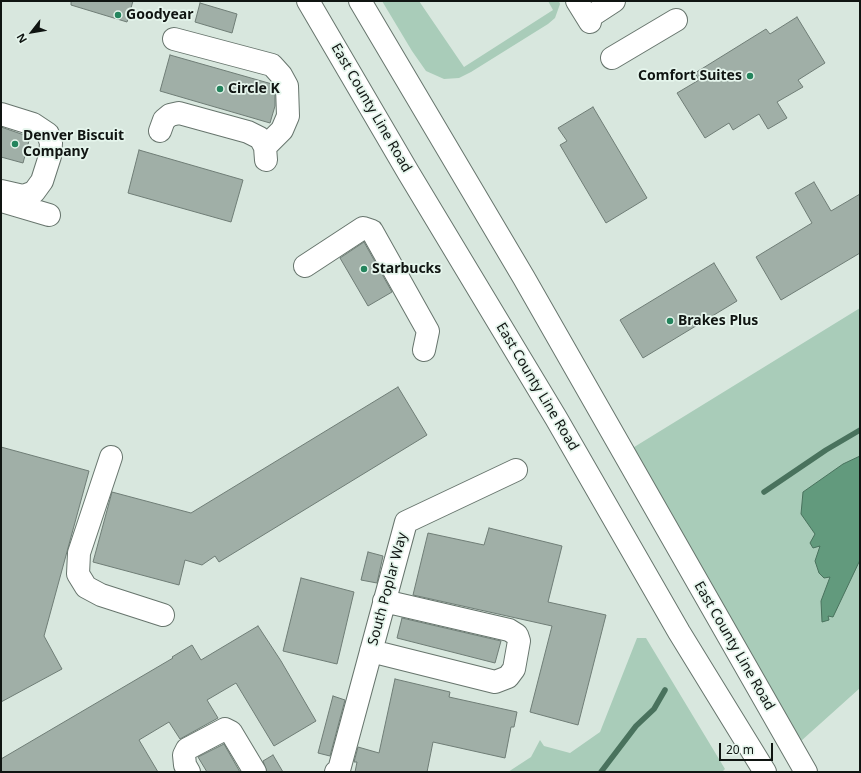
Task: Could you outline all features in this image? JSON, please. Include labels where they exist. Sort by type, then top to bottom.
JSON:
[{"type":"main road","name":"East County Line Road","points":[[308,1],[408,172],[556,418],[679,632],[765,772]]},
{"type":"main road","name":"East County Line Road","points":[[360,1],[524,278],[806,772]]},
{"type":"main road","points":[[585,14],[614,1]]},
{"type":"main road","points":[[612,58],[676,20]]},
{"type":"main road","points":[[160,131],[164,120],[170,115],[179,113],[248,132],[260,138],[265,154],[282,130],[288,116],[287,86],[281,75],[272,65],[174,39]]},
{"type":"main road","points":[[1,114],[33,124],[48,134],[51,143],[50,156],[42,181],[34,192],[24,196],[1,191]]},
{"type":"main road","points":[[1,201],[48,215]]},
{"type":"main road","points":[[305,266],[363,228],[372,231],[428,331],[424,350]]},
{"type":"main road","points":[[111,457],[79,553],[78,574],[86,587],[101,595],[163,615]]},
{"type":"main road","name":"South Poplar Way","points":[[336,772],[339,770],[406,522],[516,470]]},
{"type":"main road","points":[[371,651],[494,682],[508,677],[514,669],[519,640],[516,635],[509,630],[384,602]]},
{"type":"main road","points":[[189,772],[185,765],[184,755],[187,749],[220,730],[225,729],[231,732],[256,772]]},
{"type":"shaded area","points":[[382,1],[419,1],[464,67],[553,10],[548,1],[559,1],[560,4],[555,18],[548,24],[471,72],[459,78],[444,79],[426,71],[412,51]]},
{"type":"shaded area","points":[[860,308],[860,688],[801,741],[631,449]]},
{"type":"shaded area","points":[[860,456],[860,560],[833,617],[828,616],[829,620],[822,622],[821,601],[830,577],[824,578],[819,573],[815,561],[820,546],[813,548],[810,543],[815,534],[801,514],[803,492],[843,464]]},
{"type":"shaded area","points":[[637,638],[646,638],[725,769],[722,772],[508,772],[531,757],[540,740],[544,746],[570,753],[600,732]]},
{"type":"building","name":"Goodyear","points":[[71,1],[133,1],[127,22],[71,5]]},
{"type":"building","points":[[200,3],[237,14],[232,33],[195,22]]},
{"type":"building","name":"Comfort Suites","points":[[797,17],[825,63],[798,80],[803,87],[777,102],[787,118],[768,129],[759,114],[733,130],[729,123],[705,138],[677,93],[699,80],[695,73],[766,29],[770,34]]},
{"type":"building","name":"Circle K","points":[[170,55],[272,84],[275,89],[275,106],[270,123],[160,91]]},
{"type":"building","points":[[593,107],[647,198],[606,223],[560,145],[567,141],[558,128]]},
{"type":"building","name":"Denver Biscuit Company","points":[[1,127],[30,137],[23,163],[1,157]]},
{"type":"building","points":[[139,150],[243,180],[231,222],[128,193]]},
{"type":"building","points":[[814,182],[831,211],[860,194],[860,253],[781,300],[756,257],[812,223],[795,193]]},
{"type":"building","points":[[364,242],[392,292],[368,306],[340,258]]},
{"type":"building","points":[[714,263],[737,301],[643,358],[620,320]]},
{"type":"building","points":[[398,387],[427,435],[219,562],[215,556],[202,565],[185,560],[179,585],[93,562],[112,492],[191,513]]},
{"type":"building","points":[[1,447],[89,471],[44,636],[62,669],[1,702]]},
{"type":"building","points":[[489,528],[562,546],[548,602],[606,615],[578,725],[530,712],[552,626],[413,595],[428,533],[484,545]]},
{"type":"building","points":[[368,552],[383,556],[377,583],[361,580]]},
{"type":"building","points":[[301,578],[354,592],[337,664],[283,651]]},
{"type":"building","points":[[402,618],[501,641],[495,663],[397,638]]},
{"type":"building","points":[[258,626],[281,661],[316,721],[274,746],[236,683],[207,700],[218,718],[180,739],[169,722],[139,740],[158,772],[1,772],[1,759],[173,658],[172,657],[192,645],[201,660]]},
{"type":"building","points":[[395,679],[450,692],[449,697],[517,712],[514,727],[511,727],[505,758],[433,742],[427,772],[355,772],[357,762],[354,762],[358,747],[379,753]]},
{"type":"building","points":[[333,696],[345,700],[330,756],[318,753]]},
{"type":"building","points":[[224,744],[240,772],[207,772],[198,757]]},
{"type":"building","points":[[273,755],[283,772],[267,772],[263,761]]},
{"type":"waterway","points":[[764,492],[826,450],[860,430]]},
{"type":"waterway","points":[[601,772],[636,726],[654,709],[665,690]]},
{"type":"place","name":"Goodyear","points":[[118,15]]},
{"type":"place","name":"Comfort Suites","points":[[750,76]]},
{"type":"place","name":"Circle K","points":[[220,89]]},
{"type":"place","name":"Denver Biscuit Company","points":[[15,144]]},
{"type":"place","name":"Starbucks","points":[[364,269]]},
{"type":"place","name":"Brakes Plus","points":[[670,321]]}]
